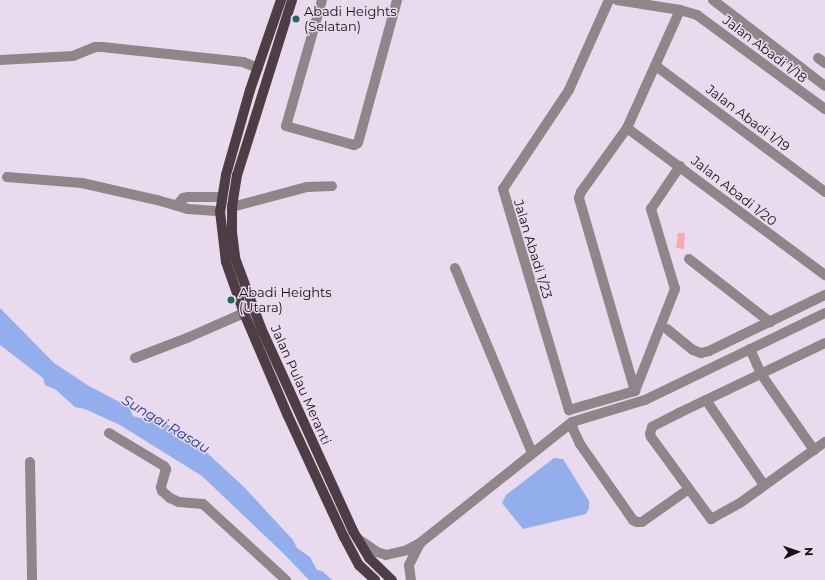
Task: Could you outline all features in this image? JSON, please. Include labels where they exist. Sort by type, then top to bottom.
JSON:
[{"type":"main road","name":"Jalan Pulau Meranti","points":[[281,0],[230,154],[221,197],[220,211],[226,262],[244,313],[291,423],[344,537],[359,564],[375,580]]},
{"type":"main road","name":"Jalan Pulau Meranti","points":[[292,0],[243,154],[232,207],[232,232],[235,258],[254,312],[358,539],[369,558],[392,580]]},
{"type":"street","points":[[322,0],[286,126],[356,145],[397,0]]},
{"type":"street","name":"Jalan Abadi 1/23","points":[[609,0],[570,90],[503,189],[569,410],[635,390]]},
{"type":"street","name":"Jalan Abadi 1/18","points":[[617,0],[680,10],[697,15],[728,36],[825,109]]},
{"type":"street","points":[[713,0],[825,86]]},
{"type":"street","points":[[635,390],[579,198],[581,192],[627,128],[680,10]]},
{"type":"street","points":[[0,60],[73,56],[95,47],[102,47],[243,62],[258,68]]},
{"type":"street","name":"Jalan Abadi 1/19","points":[[656,66],[825,192]]},
{"type":"street","name":"Jalan Abadi 1/20","points":[[627,128],[680,166],[773,238],[825,275]]},
{"type":"street","points":[[635,390],[675,289],[651,209],[680,166]]},
{"type":"street","points":[[7,177],[37,178],[82,183],[177,205],[188,209],[220,211]]},
{"type":"street","points":[[232,207],[307,187],[332,186]]},
{"type":"street","points":[[177,205],[184,198],[188,197],[221,197]]},
{"type":"street","points":[[689,259],[770,322]]},
{"type":"street","points":[[455,268],[532,453]]},
{"type":"street","points":[[667,329],[693,350],[701,353],[709,351],[825,295]]},
{"type":"street","points":[[135,358],[187,338],[244,313]]},
{"type":"street","points":[[358,539],[377,552],[386,555],[397,554],[420,542],[572,422],[645,400],[825,313]]},
{"type":"street","points":[[823,347],[761,374],[652,427],[650,434],[708,518],[714,519],[825,442]]},
{"type":"street","points":[[750,349],[761,374],[814,450]]},
{"type":"street","points":[[706,400],[764,485]]},
{"type":"street","points":[[572,422],[576,437],[633,520],[642,522],[689,489]]},
{"type":"street","points":[[109,433],[164,466],[166,469],[161,487],[162,491],[170,498],[179,502],[203,504],[286,580]]},
{"type":"street","points":[[30,462],[32,580]]},
{"type":"street","points":[[411,580],[408,565],[420,542]]},
{"type":"shaded area","points":[[678,233],[685,233],[684,249],[676,248]]},
{"type":"water","name":"Sungai Rasau","points":[[0,308],[54,363],[89,386],[129,407],[133,416],[144,419],[151,415],[195,440],[194,447],[204,450],[244,487],[293,540],[297,548],[310,557],[317,570],[322,571],[332,580],[309,580],[283,553],[202,476],[120,425],[85,409],[75,407],[55,389],[45,385],[43,378],[0,345]]},
{"type":"water","points":[[554,458],[563,459],[589,501],[589,508],[586,514],[523,529],[502,503],[506,495]]},
{"type":"place","name":"Abadi Heights (Selatan)","points":[[296,19]]},
{"type":"place","name":"Abadi Heights (Utara)","points":[[231,300]]}]
